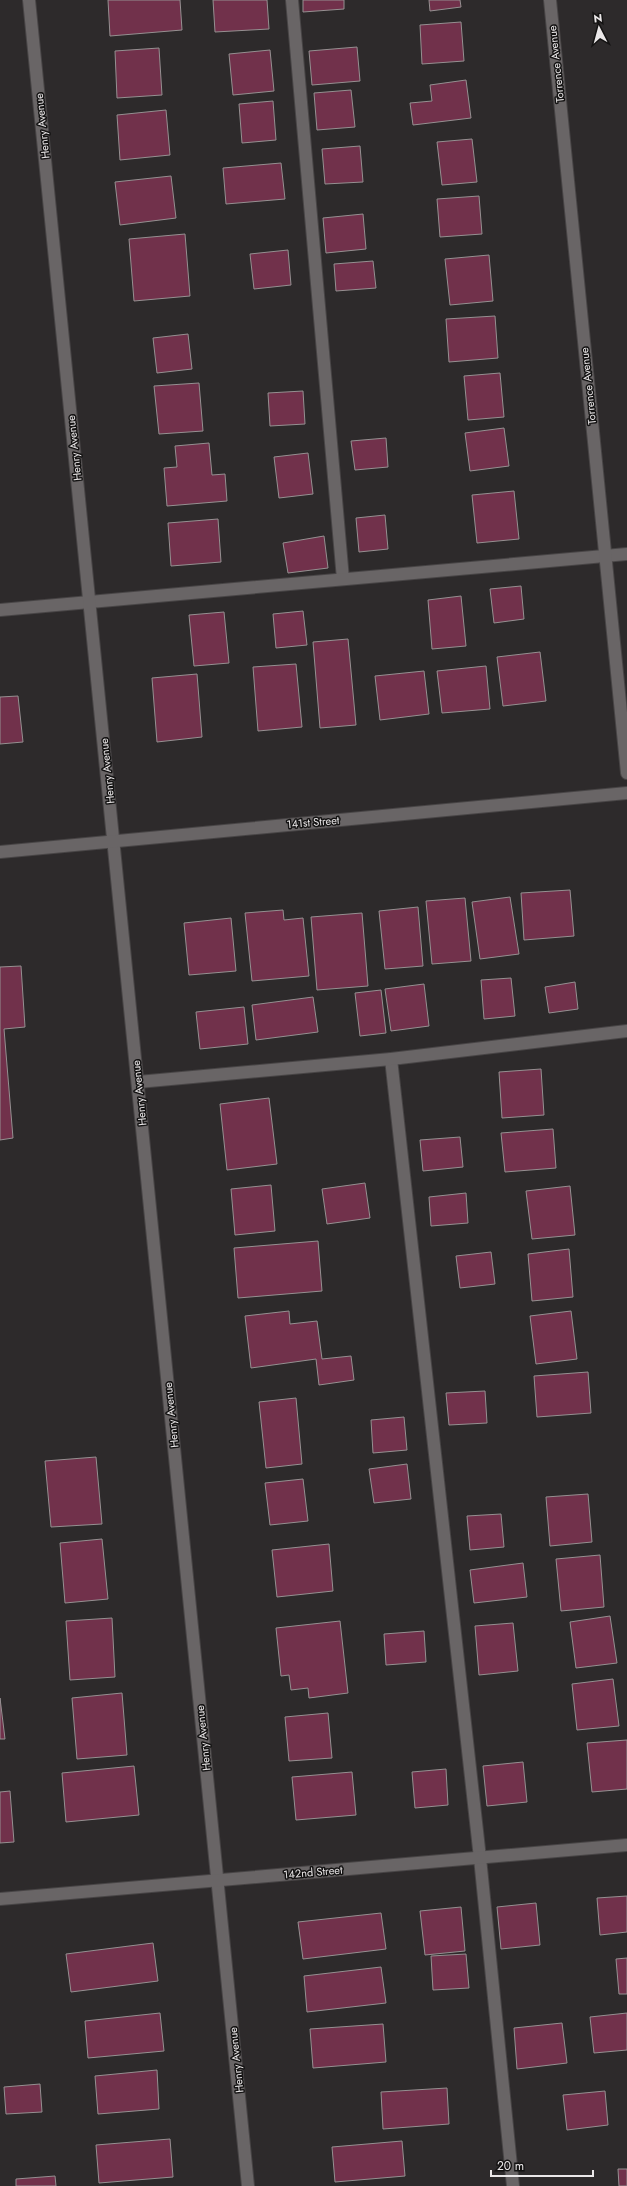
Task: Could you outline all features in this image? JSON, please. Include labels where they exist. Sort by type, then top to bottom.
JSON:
[{"type":"street","name":"Henry Avenue","points":[[29,0],[248,2186]]},
{"type":"street","points":[[292,0],[343,579]]},
{"type":"street","name":"Torrence Avenue","points":[[550,0],[627,773]]},
{"type":"street","points":[[0,610],[627,554]]},
{"type":"street","name":"141st Street","points":[[0,852],[627,793]]},
{"type":"street","points":[[138,1082],[391,1059],[627,1031]]},
{"type":"street","points":[[391,1059],[480,1858],[513,2186]]},
{"type":"street","name":"142nd Street","points":[[0,1899],[627,1845]]},
{"type":"building","points":[[108,0],[180,0],[182,30],[110,36]]},
{"type":"building","points":[[213,0],[267,0],[269,29],[215,32]]},
{"type":"building","points":[[303,0],[344,0],[344,9],[303,12]]},
{"type":"building","points":[[429,0],[460,0],[461,7],[430,11]]},
{"type":"building","points":[[461,22],[464,61],[422,64],[420,25]]},
{"type":"building","points":[[357,47],[360,81],[312,85],[309,51]]},
{"type":"building","points":[[159,48],[162,95],[117,98],[115,51]]},
{"type":"building","points":[[270,50],[274,91],[233,95],[229,54]]},
{"type":"building","points":[[466,80],[471,118],[413,125],[410,103],[432,101],[430,85]]},
{"type":"building","points":[[351,90],[355,127],[317,130],[314,93]]},
{"type":"building","points":[[273,101],[276,140],[242,143],[239,104]]},
{"type":"building","points":[[166,110],[170,155],[120,160],[117,115]]},
{"type":"building","points":[[472,139],[477,182],[442,185],[437,142]]},
{"type":"building","points":[[360,146],[363,182],[325,184],[322,149]]},
{"type":"building","points":[[281,163],[285,199],[226,204],[223,168]]},
{"type":"building","points":[[171,176],[176,218],[120,225],[115,182]]},
{"type":"building","points":[[479,196],[482,234],[440,237],[437,199]]},
{"type":"building","points":[[363,214],[366,249],[326,253],[323,218]]},
{"type":"building","points":[[185,234],[190,296],[134,301],[129,239]]},
{"type":"building","points":[[288,250],[291,285],[254,289],[250,254]]},
{"type":"building","points":[[489,255],[493,301],[450,305],[445,259]]},
{"type":"building","points":[[373,261],[376,288],[336,291],[334,264]]},
{"type":"building","points":[[495,316],[498,358],[449,362],[446,319]]},
{"type":"building","points":[[188,334],[192,369],[157,373],[153,338]]},
{"type":"building","points":[[500,373],[504,417],[468,420],[464,376]]},
{"type":"building","points":[[199,383],[203,431],[159,434],[154,386]]},
{"type":"building","points":[[303,391],[305,424],[270,426],[268,393]]},
{"type":"building","points":[[504,428],[509,466],[470,471],[465,433]]},
{"type":"building","points":[[386,438],[388,467],[355,470],[351,441]]},
{"type":"building","points":[[209,443],[212,475],[225,474],[227,501],[167,506],[164,468],[177,467],[175,446]]},
{"type":"building","points":[[308,453],[313,494],[279,498],[274,457]]},
{"type":"building","points":[[514,491],[519,539],[477,543],[472,495]]},
{"type":"building","points":[[385,515],[388,549],[359,552],[356,518]]},
{"type":"building","points":[[218,519],[221,562],[171,566],[168,523]]},
{"type":"building","points":[[324,536],[328,568],[288,573],[283,543]]},
{"type":"building","points":[[521,586],[524,619],[494,623],[490,589]]},
{"type":"building","points":[[461,596],[466,646],[432,649],[428,600]]},
{"type":"building","points":[[303,611],[307,645],[276,648],[273,614]]},
{"type":"building","points":[[224,612],[229,663],[194,666],[189,615]]},
{"type":"building","points":[[348,639],[356,725],[320,728],[313,642]]},
{"type":"building","points":[[540,652],[546,701],[503,706],[497,657]]},
{"type":"building","points":[[296,664],[302,727],[258,731],[253,667]]},
{"type":"building","points":[[486,666],[490,709],[442,713],[437,671]]},
{"type":"building","points":[[424,671],[429,714],[380,720],[375,676]]},
{"type":"building","points":[[197,674],[202,737],[157,742],[152,678]]},
{"type":"building","points":[[18,696],[23,742],[0,744],[0,697]]},
{"type":"building","points":[[570,890],[574,936],[524,940],[521,893]]},
{"type":"building","points":[[510,897],[519,954],[480,959],[472,902]]},
{"type":"building","points":[[465,898],[471,961],[432,964],[426,901]]},
{"type":"building","points":[[418,907],[423,966],[385,969],[379,911]]},
{"type":"building","points":[[283,910],[284,920],[303,918],[309,976],[252,981],[245,913]]},
{"type":"building","points":[[362,913],[368,986],[317,990],[311,917]]},
{"type":"building","points":[[231,918],[236,971],[189,975],[184,923]]},
{"type":"building","points":[[21,966],[25,1027],[4,1029],[13,1138],[0,1140],[0,967]]},
{"type":"building","points":[[511,978],[515,1016],[484,1019],[481,980]]},
{"type":"building","points":[[575,982],[578,1009],[549,1013],[545,987]]},
{"type":"building","points":[[424,984],[429,1026],[391,1031],[385,989]]},
{"type":"building","points":[[381,990],[386,1033],[360,1036],[355,993]]},
{"type":"building","points":[[313,997],[318,1032],[256,1040],[252,1005]]},
{"type":"building","points":[[244,1007],[248,1044],[200,1049],[196,1012]]},
{"type":"building","points":[[541,1069],[544,1115],[502,1118],[499,1072]]},
{"type":"building","points":[[269,1098],[277,1164],[227,1170],[220,1104]]},
{"type":"building","points":[[553,1129],[556,1168],[505,1172],[501,1133]]},
{"type":"building","points":[[460,1137],[463,1167],[423,1171],[420,1140]]},
{"type":"building","points":[[365,1183],[370,1218],[327,1224],[322,1189]]},
{"type":"building","points":[[271,1185],[275,1231],[235,1235],[231,1189]]},
{"type":"building","points":[[570,1186],[575,1235],[532,1239],[526,1191]]},
{"type":"building","points":[[466,1193],[468,1223],[431,1226],[429,1197]]},
{"type":"building","points":[[318,1241],[322,1291],[238,1298],[234,1248]]},
{"type":"building","points":[[569,1249],[573,1297],[532,1301],[528,1254]]},
{"type":"building","points":[[491,1252],[495,1284],[460,1288],[456,1256]]},
{"type":"building","points":[[289,1311],[290,1324],[317,1321],[322,1359],[351,1356],[354,1380],[319,1385],[316,1359],[251,1368],[245,1316]]},
{"type":"building","points":[[571,1311],[577,1359],[536,1364],[530,1316]]},
{"type":"building","points":[[588,1372],[591,1413],[537,1417],[534,1376]]},
{"type":"building","points":[[485,1391],[487,1423],[449,1425],[446,1393]]},
{"type":"building","points":[[296,1398],[302,1464],[266,1468],[259,1402]]},
{"type":"building","points":[[404,1417],[407,1450],[373,1453],[371,1420]]},
{"type":"building","points":[[96,1457],[102,1524],[51,1527],[45,1461]]},
{"type":"building","points":[[407,1464],[411,1499],[374,1503],[369,1469]]},
{"type":"building","points":[[303,1479],[308,1521],[270,1525],[265,1483]]},
{"type":"building","points":[[588,1494],[592,1542],[550,1546],[546,1497]]},
{"type":"building","points":[[501,1514],[504,1547],[470,1550],[467,1516]]},
{"type":"building","points":[[102,1539],[108,1599],[65,1603],[60,1543]]},
{"type":"building","points":[[329,1544],[333,1591],[277,1597],[272,1550]]},
{"type":"building","points":[[600,1555],[604,1607],[561,1611],[556,1559]]},
{"type":"building","points":[[523,1563],[527,1597],[474,1603],[470,1570]]},
{"type":"building","points":[[610,1616],[617,1663],[576,1668],[570,1622]]},
{"type":"building","points":[[112,1618],[115,1677],[70,1680],[66,1621]]},
{"type":"building","points":[[340,1621],[348,1693],[309,1698],[308,1688],[291,1690],[289,1675],[281,1676],[276,1628]]},
{"type":"building","points":[[513,1623],[518,1671],[479,1675],[475,1626]]},
{"type":"building","points":[[424,1631],[426,1662],[386,1665],[384,1634]]},
{"type":"building","points":[[613,1679],[619,1726],[577,1730],[572,1684]]},
{"type":"building","points":[[122,1693],[127,1755],[77,1759],[72,1698]]},
{"type":"building","points":[[0,1698],[5,1739],[0,1739]]},
{"type":"building","points":[[328,1713],[332,1758],[289,1761],[285,1717]]},
{"type":"building","points":[[627,1740],[627,1789],[592,1792],[587,1743]]},
{"type":"building","points":[[523,1762],[527,1802],[487,1806],[483,1766]]},
{"type":"building","points":[[134,1766],[139,1815],[66,1822],[62,1773]]},
{"type":"building","points":[[446,1769],[448,1805],[415,1808],[412,1772]]},
{"type":"building","points":[[352,1772],[356,1815],[296,1820],[292,1777]]},
{"type":"building","points":[[10,1791],[14,1842],[0,1843],[0,1792]]},
{"type":"building","points":[[627,1896],[627,1932],[600,1935],[597,1898]]},
{"type":"building","points":[[536,1903],[540,1945],[501,1949],[497,1907]]},
{"type":"building","points":[[461,1907],[465,1951],[425,1955],[420,1911]]},
{"type":"building","points":[[381,1913],[386,1949],[303,1959],[298,1922]]},
{"type":"building","points":[[153,1943],[158,1981],[71,1992],[66,1954]]},
{"type":"building","points":[[466,1954],[469,1988],[433,1990],[431,1956]]},
{"type":"building","points":[[627,1958],[627,1994],[619,1994],[616,1959]]},
{"type":"building","points":[[381,1967],[386,2003],[307,2012],[304,1976]]},
{"type":"building","points":[[160,2013],[164,2051],[88,2058],[85,2021]]},
{"type":"building","points":[[627,2013],[627,2050],[594,2053],[590,2017]]},
{"type":"building","points":[[562,2023],[567,2063],[517,2069],[514,2028]]},
{"type":"building","points":[[383,2024],[386,2062],[313,2068],[310,2029]]},
{"type":"building","points":[[157,2070],[159,2109],[98,2114],[95,2076]]},
{"type":"building","points":[[40,2084],[42,2112],[6,2114],[4,2087]]},
{"type":"building","points":[[447,2088],[449,2124],[383,2129],[381,2092]]},
{"type":"building","points":[[605,2091],[608,2125],[567,2130],[563,2095]]},
{"type":"building","points":[[170,2139],[173,2177],[99,2183],[96,2145]]},
{"type":"building","points":[[402,2141],[405,2176],[335,2182],[332,2147]]},
{"type":"building","points":[[618,2169],[627,2169],[627,2186],[619,2186]]},
{"type":"building","points":[[55,2176],[56,2186],[16,2186],[16,2179]]}]
